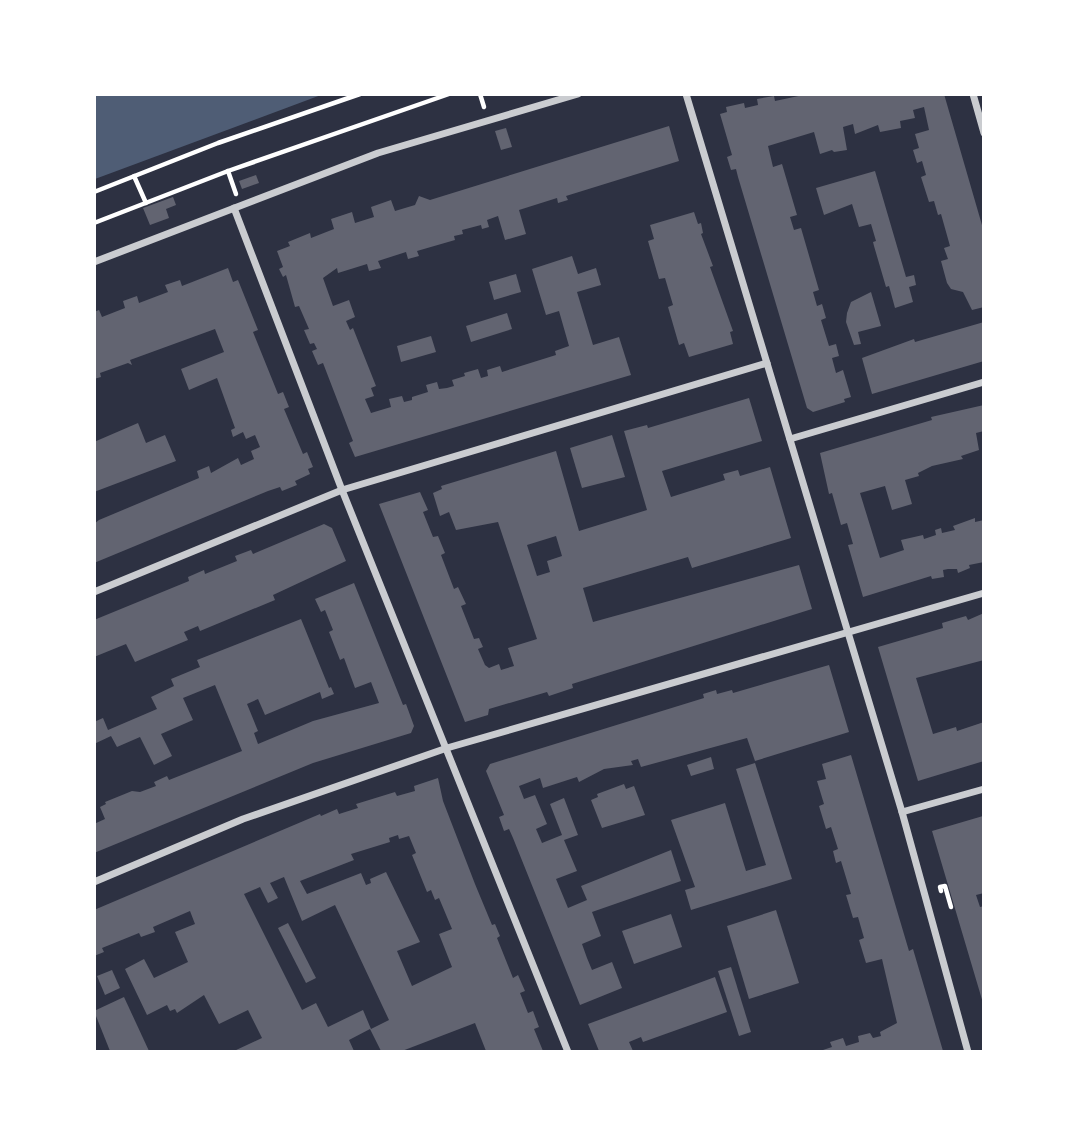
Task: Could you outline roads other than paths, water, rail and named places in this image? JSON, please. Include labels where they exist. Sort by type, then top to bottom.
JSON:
[{"type":"street","points":[[94,262],[378,153],[578,94]]},
{"type":"street","points":[[686,94],[902,813],[968,1052]]},
{"type":"street","points":[[973,94],[984,133]]},
{"type":"street","points":[[237,207],[342,490],[568,1052]]},
{"type":"street","points":[[94,592],[342,490],[767,363]]},
{"type":"street","points":[[790,439],[984,382]]},
{"type":"street","points":[[94,881],[243,819],[447,748],[847,630],[984,593]]},
{"type":"street","points":[[902,813],[984,789]]},
{"type":"water","points":[[95,94],[321,94],[321,95],[95,179]]}]
